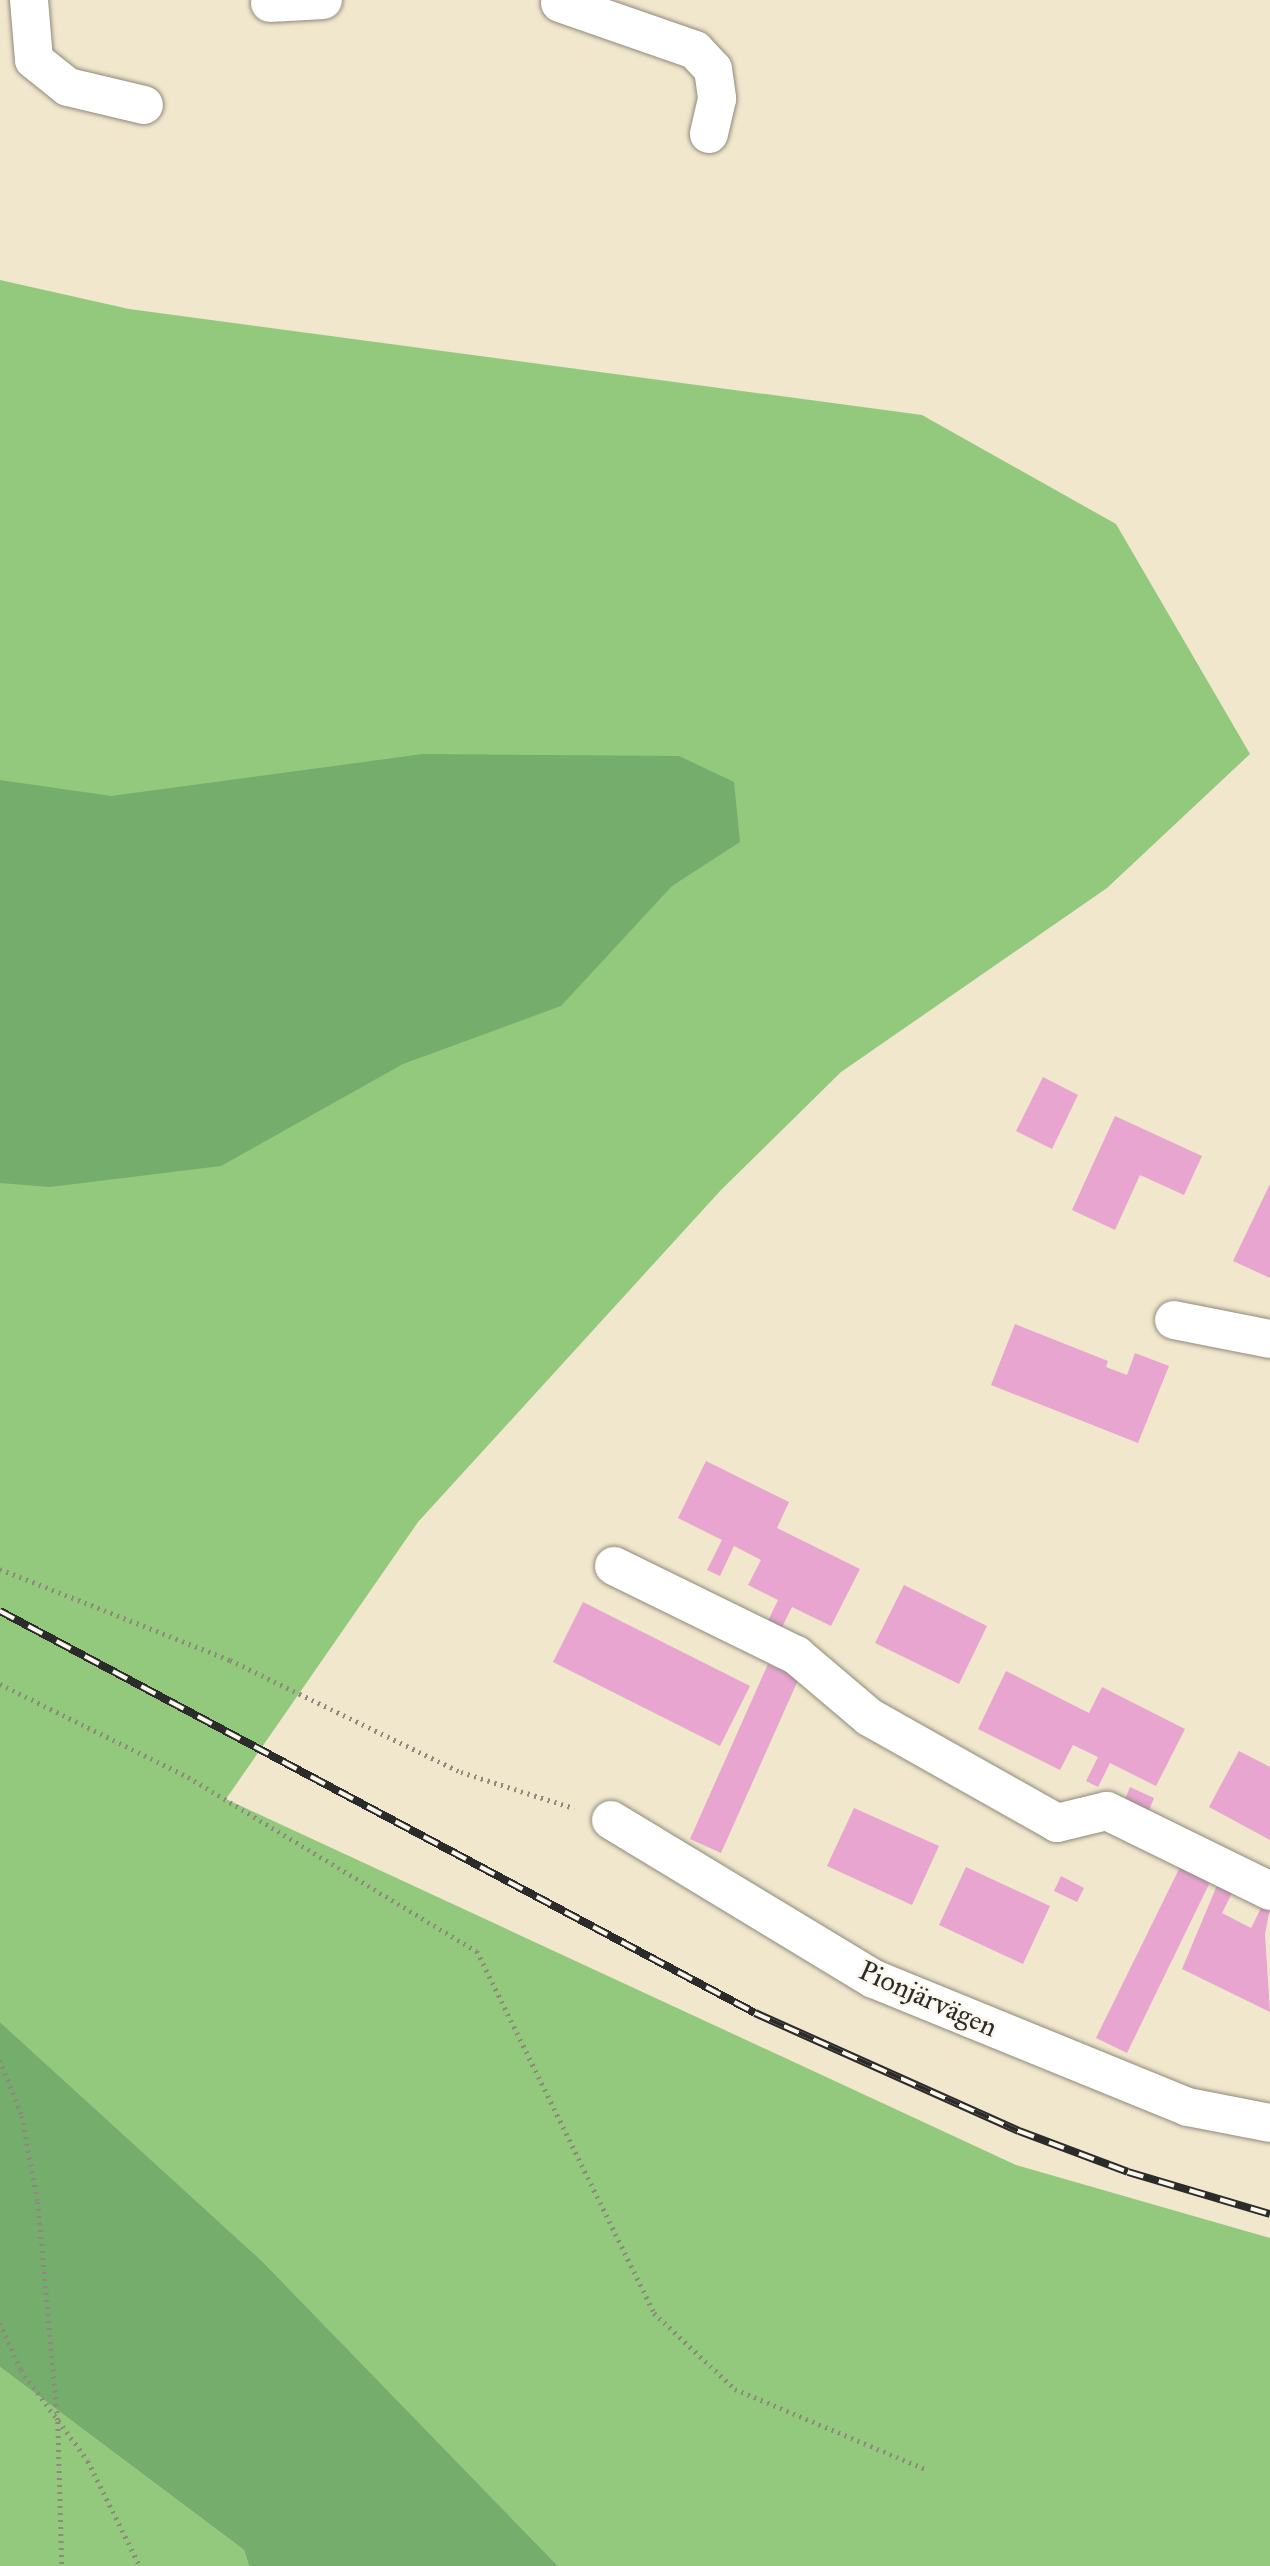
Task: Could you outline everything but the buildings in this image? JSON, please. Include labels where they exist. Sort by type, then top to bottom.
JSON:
[{"type":"street","points":[[29,0],[34,60],[68,87],[144,105]]},
{"type":"street","points":[[270,2],[323,0]]},
{"type":"street","points":[[551,1],[695,50],[713,69],[717,99],[709,134]]},
{"type":"street","points":[[1174,1320],[1270,1339]]},
{"type":"street","points":[[614,1566],[796,1655],[869,1717],[1057,1823],[1107,1811],[1270,1891]]},
{"type":"street","name":"Pionjärvägen","points":[[611,1820],[874,1979],[1188,2107],[1270,2123]]},
{"type":"path","points":[[0,1569],[230,1660],[461,1772],[611,1820]]},
{"type":"path","points":[[0,1684],[188,1777],[477,1951],[654,2313],[734,2389],[925,2469]]},
{"type":"path","points":[[0,2060],[22,2116],[38,2202],[58,2422],[62,2566]]},
{"type":"path","points":[[0,2323],[21,2370],[88,2461],[141,2566]]},
{"type":"green space","points":[[0,280],[129,309],[922,415],[1116,524],[1250,754],[1107,888],[841,1072],[721,1190],[418,1522],[226,1799],[1016,2165],[1270,2238],[1270,2566],[558,2566],[262,2261],[0,2022]]},
{"type":"green space","points":[[423,754],[679,756],[734,782],[740,842],[672,886],[561,1006],[403,1064],[221,1166],[50,1187],[0,1183],[0,780],[111,796]]},
{"type":"green space","points":[[0,2022],[262,2261],[558,2566],[249,2566],[244,2550],[0,2367]]},
{"type":"green space","points":[[0,2367],[244,2550],[249,2566],[0,2566]]},
{"type":"railway","points":[[0,1611],[755,2013],[1019,2131],[1128,2172],[1270,2214]]}]
